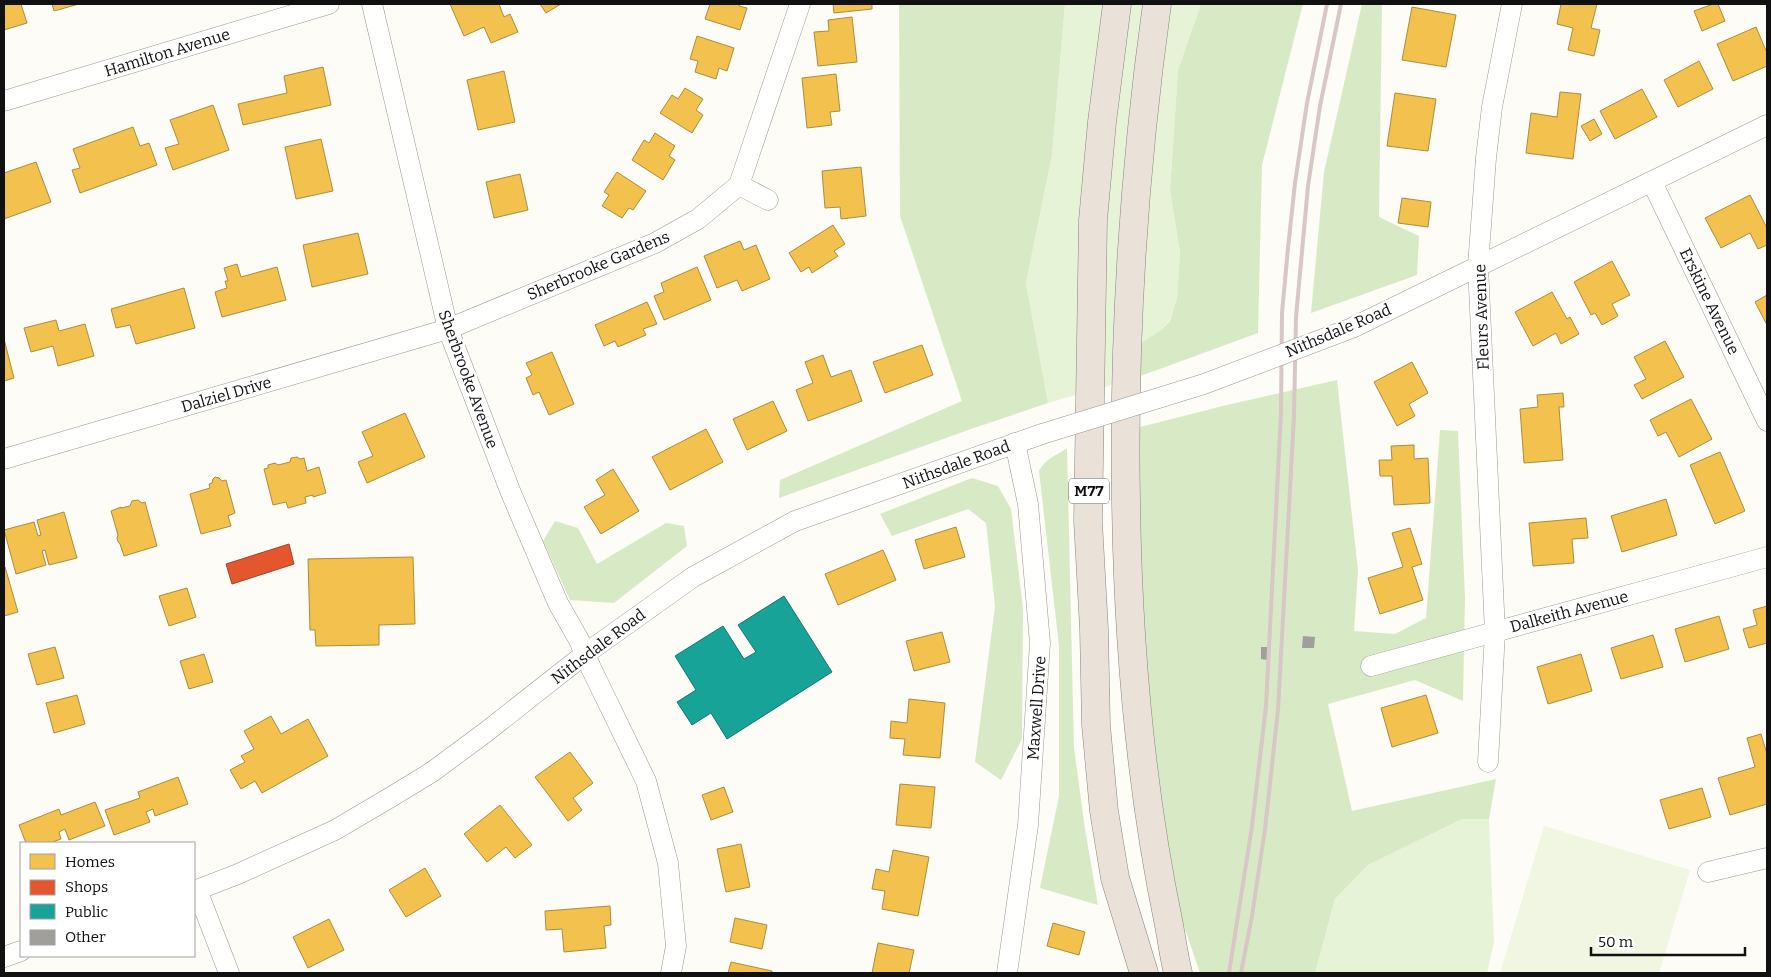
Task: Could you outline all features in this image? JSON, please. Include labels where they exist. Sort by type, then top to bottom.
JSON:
[{"type":"highway","name":"M77","points":[[1117,4],[1092,220],[1088,521],[1094,629],[1096,725],[1104,811],[1115,878],[1144,973]]},
{"type":"highway","name":"M77","points":[[1159,4],[1149,59],[1136,186],[1127,312],[1124,448],[1130,626],[1139,738],[1161,890],[1178,973]]},
{"type":"street","name":"Hamilton Avenue","points":[[4,101],[329,4]]},
{"type":"street","name":"Sherbrooke Avenue","points":[[372,4],[448,329],[519,512],[558,603],[579,640],[646,781],[668,863],[676,946],[671,973]]},
{"type":"street","points":[[768,200],[739,185],[800,4]]},
{"type":"street","name":"Fleurs Avenue","points":[[1488,762],[1496,632],[1478,266],[1491,116],[1512,4]]},
{"type":"street","name":"Nithsdale Road","points":[[195,891],[238,874],[335,830],[432,772],[585,654],[693,577],[795,521],[1015,443],[1204,384],[1352,328],[1767,125]]},
{"type":"street","name":"Erskine Avenue","points":[[1652,182],[1767,421]]},
{"type":"street","name":"Sherbrooke Gardens","points":[[448,329],[655,242],[698,220],[739,185]]},
{"type":"street","name":"Dalziel Drive","points":[[4,459],[448,329]]},
{"type":"street","name":"Maxwell Drive","points":[[1007,973],[1028,825],[1040,642],[1028,504],[1015,443]]},
{"type":"street","name":"Dalkeith Avenue","points":[[1370,666],[1767,557]]},
{"type":"street","points":[[1708,872],[1767,858]]},
{"type":"street","points":[[195,891],[229,973]]},
{"type":"street","points":[[4,957],[20,951]]},
{"type":"green space","points":[[899,4],[1065,4],[1052,155],[1026,283],[1048,403],[779,498],[780,480],[962,401],[900,216]]},
{"type":"green space","points":[[1065,4],[1201,4],[1178,70],[1170,190],[1180,253],[1177,298],[1170,320],[1161,330],[1139,344],[1135,378],[1048,403],[1026,283],[1052,155]]},
{"type":"green space","points":[[1201,4],[1303,4],[1262,165],[1258,333],[1135,378],[1139,344],[1161,330],[1170,321],[1177,298],[1180,253],[1170,190],[1178,70]]},
{"type":"green space","points":[[1362,4],[1382,4],[1379,217],[1419,236],[1417,275],[1311,313],[1324,172]]},
{"type":"green space","points":[[1337,380],[1358,570],[1354,631],[1395,634],[1426,618],[1440,430],[1458,431],[1465,598],[1463,701],[1415,680],[1328,704],[1352,811],[1496,779],[1489,819],[1462,819],[1368,865],[1335,899],[1315,973],[1200,973],[1176,903],[1139,665],[1136,428]]},
{"type":"green space","points":[[1067,448],[1074,748],[1098,905],[1040,888],[1059,796],[1059,646],[1039,471],[1048,460]]},
{"type":"green space","points":[[972,478],[998,486],[1011,509],[1023,608],[1022,739],[1001,780],[975,762],[995,606],[986,523],[968,509],[892,536],[880,514]]},
{"type":"green space","points":[[555,521],[578,528],[597,564],[666,523],[684,526],[687,546],[614,603],[570,600],[543,541]]},
{"type":"green space","points":[[1462,819],[1489,819],[1494,942],[1487,973],[1315,973],[1335,899],[1368,865]]},
{"type":"green space","points":[[1544,826],[1690,870],[1659,973],[1500,973]]},
{"type":"building: Homes","points":[[4,4],[21,4],[27,23],[4,30]]},
{"type":"building: Homes","points":[[52,4],[79,4],[54,11]]},
{"type":"building: Homes","points":[[450,4],[499,4],[504,17],[510,14],[518,32],[491,43],[484,27],[464,36]]},
{"type":"building: Homes","points":[[540,4],[561,4],[546,13]]},
{"type":"building: Homes","points":[[710,4],[740,4],[739,6],[747,8],[740,30],[705,19]]},
{"type":"building: Homes","points":[[833,4],[872,4],[872,9],[834,13]]},
{"type":"building: Homes","points":[[1561,4],[1597,4],[1591,28],[1600,30],[1594,56],[1568,50],[1573,28],[1557,24]]},
{"type":"building: Homes","points":[[1718,4],[1725,21],[1702,31],[1694,11]]},
{"type":"building: Homes","points":[[1412,7],[1456,15],[1446,67],[1402,60]]},
{"type":"building: Homes","points":[[852,17],[857,62],[818,66],[814,32],[829,31],[828,20]]},
{"type":"building: Homes","points":[[1756,27],[1767,53],[1767,66],[1733,81],[1717,44]]},
{"type":"building: Homes","points":[[697,36],[734,48],[727,71],[719,68],[716,79],[695,72],[698,61],[690,59]]},
{"type":"building: Homes","points":[[1699,61],[1713,89],[1678,107],[1664,80]]},
{"type":"building: Homes","points":[[323,67],[331,105],[243,125],[238,104],[287,93],[284,76]]},
{"type":"building: Homes","points":[[504,71],[515,122],[478,130],[467,80]]},
{"type":"building: Homes","points":[[836,74],[840,111],[830,112],[832,125],[807,128],[802,78]]},
{"type":"building: Homes","points":[[685,88],[703,99],[696,110],[703,115],[692,133],[660,113],[672,95],[678,99]]},
{"type":"building: Homes","points":[[1642,89],[1657,117],[1615,139],[1600,111]]},
{"type":"building: Homes","points":[[1560,92],[1581,94],[1573,159],[1526,153],[1531,113],[1557,117]]},
{"type":"building: Homes","points":[[1395,93],[1436,99],[1428,151],[1387,146]]},
{"type":"building: Homes","points":[[213,105],[229,150],[173,170],[165,148],[179,144],[170,120]]},
{"type":"building: Homes","points":[[1594,119],[1602,134],[1590,141],[1581,126]]},
{"type":"building: Homes","points":[[133,127],[140,146],[149,143],[157,165],[80,193],[72,170],[80,168],[73,149]]},
{"type":"building: Homes","points":[[655,133],[675,146],[669,156],[675,160],[663,180],[632,160],[644,140],[649,143]]},
{"type":"building: Homes","points":[[321,139],[333,191],[296,199],[285,147]]},
{"type":"building: Homes","points":[[36,162],[51,202],[4,219],[4,173]]},
{"type":"building: Homes","points":[[861,167],[866,216],[841,219],[840,207],[825,208],[822,171]]},
{"type":"building: Homes","points":[[617,172],[646,191],[633,210],[629,208],[622,218],[602,206],[609,195],[604,192]]},
{"type":"building: Homes","points":[[520,174],[528,210],[494,218],[486,182]]},
{"type":"building: Homes","points":[[1750,195],[1767,228],[1767,245],[1758,249],[1750,233],[1721,248],[1705,218]]},
{"type":"building: Homes","points":[[1402,198],[1431,202],[1428,227],[1398,223]]},
{"type":"building: Homes","points":[[833,225],[845,244],[834,251],[838,256],[812,273],[809,267],[801,272],[789,253]]},
{"type":"building: Homes","points":[[358,233],[368,274],[312,287],[303,245]]},
{"type":"building: Homes","points":[[740,241],[744,250],[756,245],[770,279],[742,291],[737,280],[717,288],[704,256]]},
{"type":"building: Homes","points":[[1612,261],[1630,295],[1612,304],[1618,316],[1602,325],[1595,313],[1591,315],[1574,282]]},
{"type":"building: Homes","points":[[237,264],[241,277],[277,267],[286,300],[222,317],[215,292],[227,288],[225,281],[228,281],[224,268]]},
{"type":"building: Homes","points":[[697,267],[711,300],[664,320],[654,296],[664,292],[661,283]]},
{"type":"building: Homes","points":[[184,288],[195,328],[136,344],[130,325],[116,328],[111,309]]},
{"type":"building: Homes","points":[[1552,292],[1567,319],[1570,317],[1579,334],[1561,344],[1556,333],[1533,346],[1515,312]]},
{"type":"building: Homes","points":[[1767,295],[1767,325],[1755,302]]},
{"type":"building: Homes","points":[[647,302],[657,324],[643,329],[646,335],[618,347],[615,341],[604,346],[595,325]]},
{"type":"building: Homes","points":[[56,320],[59,331],[85,324],[94,356],[58,366],[53,346],[31,352],[24,328]]},
{"type":"building: Homes","points":[[4,339],[14,378],[4,381]]},
{"type":"building: Homes","points":[[1665,341],[1684,377],[1642,399],[1634,385],[1646,379],[1634,357]]},
{"type":"building: Homes","points":[[922,345],[933,375],[885,393],[873,362]]},
{"type":"building: Homes","points":[[552,352],[574,404],[549,415],[539,392],[533,395],[526,378],[532,375],[526,363]]},
{"type":"building: Homes","points":[[823,355],[831,377],[851,370],[862,401],[808,421],[796,390],[813,383],[805,362]]},
{"type":"building: Homes","points":[[1412,362],[1428,393],[1409,404],[1415,416],[1397,426],[1374,382]]},
{"type":"building: Homes","points":[[1563,393],[1564,407],[1559,407],[1563,460],[1524,463],[1520,409],[1538,407],[1537,395]]},
{"type":"building: Homes","points":[[1691,399],[1712,439],[1679,457],[1666,432],[1658,436],[1650,420]]},
{"type":"building: Homes","points":[[773,401],[787,431],[747,450],[733,419]]},
{"type":"building: Homes","points":[[405,413],[425,457],[367,483],[358,462],[373,456],[362,432]]},
{"type":"building: Homes","points":[[706,429],[723,462],[670,490],[652,457]]},
{"type":"building: Homes","points":[[1414,445],[1414,459],[1428,458],[1430,503],[1394,505],[1392,476],[1380,476],[1379,460],[1392,460],[1391,446]]},
{"type":"building: Homes","points":[[1720,452],[1745,511],[1715,524],[1690,465]]},
{"type":"building: Homes","points":[[297,457],[300,459],[304,458],[307,471],[319,467],[326,493],[305,497],[306,503],[288,508],[286,502],[273,505],[264,469],[268,468],[268,465],[290,462],[291,458]]},
{"type":"building: Homes","points":[[613,469],[639,511],[601,534],[584,507],[605,495],[596,480]]},
{"type":"building: Homes","points":[[215,477],[222,481],[226,480],[235,513],[228,516],[231,526],[201,534],[190,494],[210,488],[209,484],[212,483]]},
{"type":"building: Homes","points":[[1666,499],[1677,535],[1622,552],[1611,516]]},
{"type":"building: Homes","points":[[138,500],[142,503],[145,502],[157,546],[124,556],[118,542],[118,535],[111,511],[130,506],[132,501]]},
{"type":"building: Homes","points":[[64,512],[77,558],[49,565],[45,550],[42,551],[46,565],[16,574],[4,530],[34,522],[38,536],[41,535],[37,520]]},
{"type":"building: Homes","points":[[1586,518],[1588,538],[1572,539],[1574,563],[1533,566],[1529,523]]},
{"type":"building: Homes","points":[[956,527],[965,557],[924,569],[915,540]]},
{"type":"building: Homes","points":[[1410,528],[1422,564],[1412,567],[1423,600],[1380,614],[1368,578],[1403,567],[1392,533]]},
{"type":"building: Homes","points":[[883,550],[896,580],[838,605],[825,574]]},
{"type":"building: Homes","points":[[413,557],[415,624],[379,625],[379,645],[316,646],[315,630],[310,630],[308,559]]},
{"type":"building: Homes","points":[[4,567],[18,612],[4,616]]},
{"type":"building: Homes","points":[[187,588],[196,617],[169,626],[159,596]]},
{"type":"building: Homes","points":[[1767,606],[1767,643],[1749,648],[1743,629],[1757,625],[1753,610]]},
{"type":"building: Homes","points":[[1719,616],[1729,649],[1685,662],[1675,629]]},
{"type":"building: Homes","points":[[942,632],[950,662],[914,671],[906,641]]},
{"type":"building: Homes","points":[[1653,635],[1663,667],[1621,679],[1611,648]]},
{"type":"building: Homes","points":[[55,647],[64,678],[37,685],[28,654]]},
{"type":"building: Homes","points":[[204,654],[213,682],[189,689],[180,661]]},
{"type":"building: Homes","points":[[1581,654],[1592,691],[1548,704],[1537,667]]},
{"type":"building: Homes","points":[[77,695],[85,724],[54,733],[46,703]]},
{"type":"building: Homes","points":[[1426,695],[1438,733],[1392,747],[1381,708]]},
{"type":"building: Homes","points":[[909,699],[945,703],[940,758],[903,755],[905,739],[890,738],[891,721],[907,723]]},
{"type":"building: Homes","points":[[271,716],[281,734],[308,719],[328,756],[262,793],[255,781],[241,789],[230,770],[245,762],[241,756],[254,749],[244,731]]},
{"type":"building: Homes","points":[[1761,734],[1767,754],[1767,804],[1730,815],[1718,778],[1755,767],[1747,738]]},
{"type":"building: Homes","points":[[570,752],[593,783],[573,798],[582,810],[568,821],[535,777]]},
{"type":"building: Homes","points":[[178,777],[188,804],[155,816],[153,809],[146,812],[150,822],[114,835],[105,810],[140,798],[138,792]]},
{"type":"building: Homes","points":[[900,784],[935,787],[931,828],[896,825]]},
{"type":"building: Homes","points":[[724,787],[733,812],[711,820],[702,795]]},
{"type":"building: Homes","points":[[1702,788],[1711,817],[1669,829],[1660,800]]},
{"type":"building: Homes","points":[[95,802],[105,826],[69,840],[65,829],[59,832],[61,839],[53,842],[26,842],[19,825],[59,809],[61,815]]},
{"type":"building: Homes","points":[[500,805],[532,845],[515,858],[506,847],[487,862],[464,834]]},
{"type":"building: Homes","points":[[741,844],[750,887],[726,892],[717,849]]},
{"type":"building: Homes","points":[[893,850],[929,857],[918,916],[882,909],[885,891],[872,889],[876,869],[889,872]]},
{"type":"building: Homes","points":[[425,868],[441,896],[406,917],[389,890]]},
{"type":"building: Homes","points":[[610,906],[611,925],[604,926],[606,948],[564,952],[562,929],[546,930],[545,911]]},
{"type":"building: Homes","points":[[735,918],[767,925],[762,949],[730,942]]},
{"type":"building: Homes","points":[[329,919],[344,950],[308,968],[293,937]]},
{"type":"building: Homes","points":[[1053,923],[1085,932],[1079,955],[1047,946]]},
{"type":"building: Homes","points":[[878,943],[914,950],[909,973],[872,973]]},
{"type":"building: Homes","points":[[731,962],[772,971],[772,973],[728,973]]},
{"type":"building: Shops","points":[[289,544],[294,564],[232,584],[226,564]]},
{"type":"building: Public","points":[[784,596],[832,672],[727,739],[711,713],[692,725],[677,702],[696,690],[675,656],[723,626],[744,659],[756,652],[738,625]]},
{"type":"building: Other","points":[[1303,636],[1315,637],[1314,648],[1302,648]]},
{"type":"building: Other","points":[[1261,647],[1268,647],[1267,660],[1261,659]]},
{"type":"railway","points":[[1229,973],[1252,826],[1266,706],[1281,413],[1282,313],[1288,248],[1295,183],[1307,103],[1327,4]]},
{"type":"railway","points":[[1241,973],[1265,829],[1278,710],[1294,416],[1296,317],[1308,186],[1320,106],[1341,4]]}]
